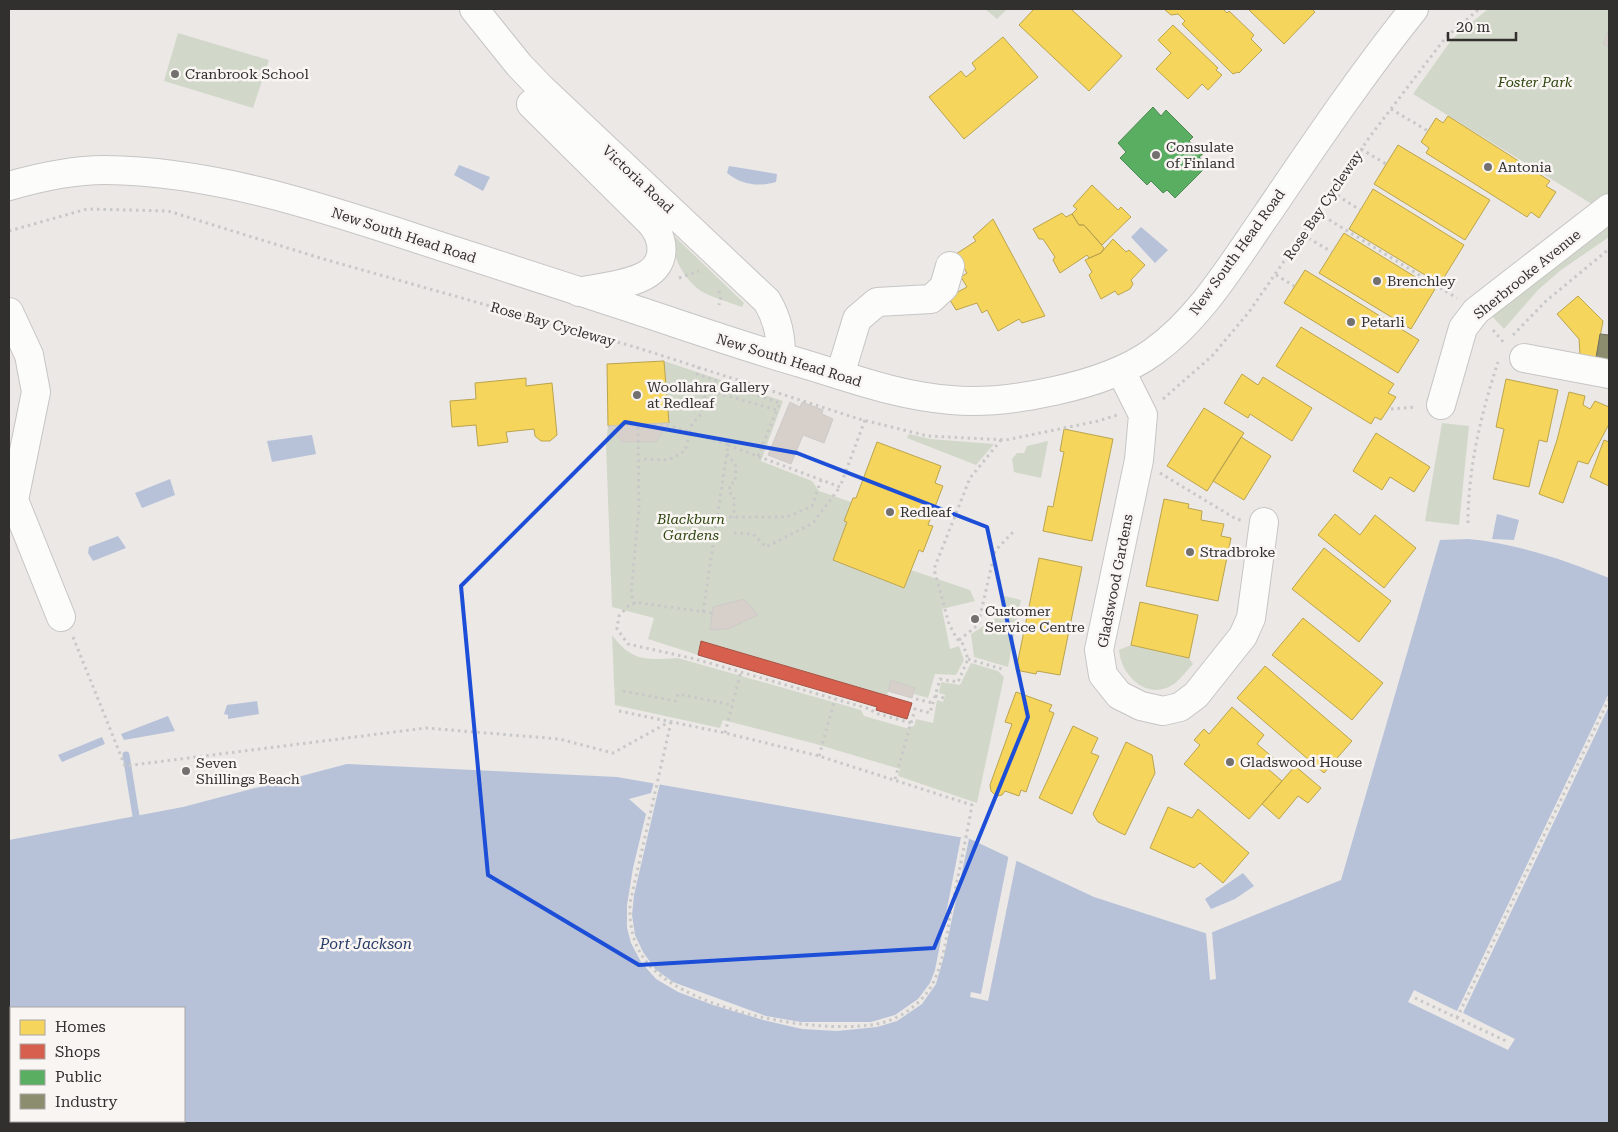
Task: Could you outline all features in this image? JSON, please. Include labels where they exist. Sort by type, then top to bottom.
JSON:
[{"type":"street","points":[[465,9],[515,86],[649,221],[661,238],[661,256],[648,274],[637,279],[579,292]]},
{"type":"street","name":"Victoria Road","points":[[474,9],[519,65],[541,88],[767,301],[780,331],[781,358]]},
{"type":"street","name":"New South Head Road","points":[[9,186],[56,174],[104,170],[224,183],[305,204],[781,358],[886,390],[928,398],[971,401],[1010,399],[1068,386],[1121,371],[1158,349],[1179,329],[1237,256],[1355,86],[1414,9]]},
{"type":"street","name":"Sherbrooke Avenue","points":[[1430,406],[1463,328],[1476,311],[1609,208]]},
{"type":"street","points":[[840,375],[857,319],[877,302],[931,299],[944,287],[950,266]]},
{"type":"street","points":[[9,312],[30,355],[36,392],[14,500],[61,617]]},
{"type":"street","points":[[1524,358],[1609,374]]},
{"type":"street","name":"Gladswood Gardens","points":[[1121,371],[1142,415],[1139,460],[1099,650],[1103,675],[1118,695],[1142,706],[1162,711],[1180,707],[1196,695],[1243,636],[1251,618],[1264,522]]},
{"type":"path","name":"Rose Bay Cycleway","points":[[1165,398],[1212,356],[1250,312],[1361,150],[1446,37],[1479,9]]},
{"type":"path","points":[[1392,109],[1428,131]]},
{"type":"path","points":[[1361,150],[1386,164]]},
{"type":"path","points":[[1332,192],[1360,210]]},
{"type":"path","name":"Rose Bay Cycleway","points":[[9,231],[87,209],[168,211],[320,258],[635,347],[865,420],[928,436],[1001,440],[1098,421]]},
{"type":"path","points":[[1318,213],[1447,292]]},
{"type":"path","points":[[1303,235],[1332,252]]},
{"type":"path","points":[[670,282],[698,270],[705,276]]},
{"type":"path","points":[[1276,275],[1294,286]]},
{"type":"path","points":[[716,287],[721,297],[719,305]]},
{"type":"path","points":[[1476,311],[1504,344],[1524,358]]},
{"type":"path","points":[[699,367],[697,374],[780,403],[758,456]]},
{"type":"path","points":[[640,459],[668,460],[685,451],[692,424],[701,414],[706,390],[777,410]]},
{"type":"path","points":[[1391,408],[1430,406]]},
{"type":"path","points":[[734,533],[753,534],[766,547],[813,523],[840,487],[865,420]]},
{"type":"path","points":[[635,604],[631,593],[639,508],[640,459],[638,426],[664,424],[728,445],[840,487]]},
{"type":"path","points":[[894,779],[915,709],[930,713],[940,679],[958,682],[968,659],[962,642],[948,624],[934,569],[970,478],[1001,440]]},
{"type":"path","points":[[703,612],[728,445]]},
{"type":"path","points":[[726,454],[736,466],[735,482],[730,484],[729,492],[734,496],[734,518]]},
{"type":"path","points":[[1158,472],[1236,519],[1264,522]]},
{"type":"path","points":[[716,523],[720,524],[721,517],[787,517],[812,506],[821,480]]},
{"type":"path","points":[[959,640],[978,624],[995,551],[1013,532]]},
{"type":"path","points":[[712,614],[630,604],[622,611],[617,628],[621,637],[628,644],[740,671],[911,723]]},
{"type":"path","points":[[76,644],[125,766],[426,728],[560,739],[613,752],[671,722]]},
{"type":"path","points":[[968,659],[1002,669]]},
{"type":"path","points":[[725,733],[740,671]]},
{"type":"path","points":[[624,691],[676,702],[678,694],[732,705]]},
{"type":"path","points":[[935,696],[944,698]]},
{"type":"path","points":[[819,756],[835,699]]},
{"type":"path","points":[[916,699],[933,703]]},
{"type":"path","points":[[1457,1018],[1609,699]]},
{"type":"path","points":[[619,711],[725,733],[819,756],[972,805],[948,930],[934,981],[926,995],[912,1008],[894,1019],[871,1025],[826,1027],[796,1025],[758,1017],[707,999],[668,982],[651,968],[641,955],[629,924],[634,882],[671,722]]},
{"type":"path","points":[[1415,998],[1508,1042]]},
{"type":"highlighted area","points":[[625,422],[797,453],[987,527],[1028,717],[934,948],[639,965],[488,875],[461,586]]},
{"type":"green space","points":[[985,9],[1007,9],[997,19]]},
{"type":"green space","name":"Foster Park","points":[[1488,9],[1609,9],[1609,195],[1595,206],[1413,94],[1452,39]]},
{"type":"green space","points":[[178,33],[269,60],[253,108],[164,81]]},
{"type":"green space","points":[[1609,220],[1609,237],[1561,270],[1538,290],[1504,329],[1491,315]]},
{"type":"green space","points":[[671,233],[744,303],[742,307],[701,291],[688,280],[673,250]]},
{"type":"green space","name":"Blackburn Gardens","points":[[664,361],[783,401],[761,461],[812,481],[819,491],[851,502],[844,521],[847,522],[833,560],[904,588],[911,570],[970,590],[975,601],[942,609],[950,649],[959,646],[964,660],[956,675],[935,674],[928,698],[914,694],[915,688],[891,680],[887,696],[701,641],[698,655],[648,639],[654,618],[612,607],[606,445],[608,426],[622,442],[656,442],[669,423]]},
{"type":"green space","points":[[1442,423],[1469,426],[1459,525],[1425,521]]},
{"type":"green space","points":[[909,434],[930,439],[994,444],[976,465],[907,438]]},
{"type":"green space","points":[[1048,441],[1041,478],[1014,472],[1012,459],[1017,453],[1024,453],[1027,446]]},
{"type":"green space","points":[[1004,596],[1021,600],[1008,667],[974,657],[971,634],[998,617]]},
{"type":"green space","points":[[612,635],[619,644],[633,655],[649,659],[678,658],[861,710],[864,716],[906,728],[914,726],[916,719],[933,723],[937,700],[943,702],[945,695],[939,693],[941,682],[960,685],[971,663],[998,671],[1004,677],[977,803],[898,776],[900,769],[816,744],[723,720],[720,728],[615,705]]},
{"type":"green space","points":[[1131,645],[1189,658],[1193,664],[1174,684],[1164,689],[1146,688],[1137,684],[1130,677],[1121,660],[1119,650]]},
{"type":"water","points":[[459,165],[490,177],[483,191],[454,175]]},
{"type":"water","points":[[729,166],[777,174],[776,182],[757,185],[738,180],[727,173]]},
{"type":"water","points":[[1141,227],[1168,250],[1155,263],[1131,237]]},
{"type":"water","points":[[312,435],[316,454],[272,462],[267,441]]},
{"type":"water","points":[[170,479],[175,495],[142,508],[135,493]]},
{"type":"water","points":[[1497,514],[1519,520],[1514,540],[1492,539]]},
{"type":"water","points":[[118,536],[126,548],[93,561],[88,553],[89,547]]},
{"type":"water","name":"Port Jackson","points":[[1468,539],[1522,548],[1609,578],[1609,1123],[9,1123],[9,840],[183,807],[347,764],[617,777],[970,839],[1094,897],[1208,934],[1341,880],[1440,540]]},
{"type":"water","points":[[257,701],[259,714],[228,719],[228,715],[224,714],[227,705]]},
{"type":"water","points":[[168,716],[175,731],[124,740],[121,734]]},
{"type":"water","points":[[102,737],[105,744],[62,762],[58,755]]},
{"type":"water","points":[[1243,873],[1254,886],[1235,899],[1211,909],[1205,899]]},
{"type":"pier","points":[[1609,693],[1609,706],[1463,1013],[1515,1039],[1508,1050],[1408,1002],[1414,990],[1457,1011]]},
{"type":"pier","points":[[654,782],[660,783],[634,895],[632,915],[635,935],[643,952],[655,969],[673,982],[766,1016],[801,1022],[871,1022],[895,1015],[918,999],[930,983],[935,970],[961,837],[969,839],[944,956],[936,984],[922,1004],[897,1021],[877,1027],[837,1031],[802,1029],[713,1005],[678,992],[656,979],[641,962],[631,943],[627,928],[627,905],[633,868],[646,814],[629,799],[651,793]]},
{"type":"pier","points":[[1009,854],[1017,858],[988,1001],[970,997],[971,992],[981,994]]},
{"type":"pier","points":[[1212,932],[1216,979],[1210,980],[1206,933]]},
{"type":"building: Homes","points":[[1034,9],[1071,9],[1122,56],[1089,91],[1019,25]]},
{"type":"building: Homes","points":[[1164,9],[1223,9],[1227,13],[1229,11],[1254,35],[1251,39],[1262,50],[1239,73],[1233,74],[1182,24],[1185,21],[1178,14],[1171,15]]},
{"type":"building: Homes","points":[[1248,9],[1312,9],[1315,12],[1284,44]]},
{"type":"building: Homes","points":[[1173,25],[1218,68],[1216,70],[1222,75],[1208,90],[1202,84],[1188,99],[1156,69],[1171,53],[1158,40]]},
{"type":"building: Homes","points":[[1003,37],[1038,77],[964,139],[929,97],[961,71],[966,77],[976,69],[972,63]]},
{"type":"building: Homes","name":"Antonia","points":[[1448,116],[1550,181],[1546,186],[1556,192],[1539,218],[1531,212],[1527,217],[1426,153],[1429,148],[1421,142],[1436,118],[1443,123]]},
{"type":"building: Homes","points":[[1398,145],[1490,200],[1465,240],[1374,184]]},
{"type":"building: Homes","points":[[1092,185],[1118,210],[1121,207],[1131,217],[1102,245],[1084,225],[1079,225],[1072,214],[1077,209],[1073,206]]},
{"type":"building: Homes","points":[[1373,189],[1464,245],[1440,284],[1349,229]]},
{"type":"building: Homes","points":[[1062,213],[1066,217],[1072,214],[1079,225],[1084,225],[1104,248],[1101,253],[1089,258],[1087,255],[1060,273],[1053,260],[1055,257],[1043,239],[1039,239],[1033,229]]},
{"type":"building: Homes","points":[[993,219],[1045,316],[1022,323],[1019,319],[998,331],[987,310],[982,313],[977,303],[956,310],[950,300],[967,287],[961,277],[967,273],[956,254],[976,241],[973,237]]},
{"type":"building: Homes","name":"Brenchley","points":[[1344,233],[1435,289],[1411,329],[1319,273]]},
{"type":"building: Homes","points":[[1113,239],[1126,252],[1129,250],[1145,265],[1131,280],[1133,284],[1130,289],[1118,295],[1115,291],[1101,299],[1089,275],[1092,272],[1085,260],[1101,253]]},
{"type":"building: Homes","name":"Petarli","points":[[1305,270],[1419,340],[1398,373],[1284,303]]},
{"type":"building: Homes","points":[[1578,296],[1603,321],[1596,358],[1580,355],[1579,339],[1557,314]]},
{"type":"building: Homes","points":[[1301,327],[1394,384],[1388,393],[1396,397],[1381,420],[1375,417],[1371,424],[1276,366]]},
{"type":"building: Homes","points":[[664,361],[669,423],[608,426],[607,364]]},
{"type":"building: Homes","points":[[1242,374],[1258,385],[1263,377],[1312,408],[1292,441],[1250,414],[1248,418],[1224,403]]},
{"type":"building: Homes","points":[[526,378],[526,386],[552,383],[557,435],[550,441],[541,441],[535,436],[534,429],[506,432],[508,442],[478,446],[476,425],[452,427],[450,401],[476,399],[475,383]]},
{"type":"building: Homes","points":[[1506,379],[1558,390],[1547,442],[1539,440],[1529,487],[1493,479],[1504,429],[1496,427]]},
{"type":"building: Homes","points":[[1569,392],[1585,396],[1583,405],[1590,409],[1595,401],[1609,407],[1609,424],[1588,464],[1578,461],[1563,503],[1539,494],[1557,440]]},
{"type":"building: Homes","points":[[1204,408],[1244,433],[1207,491],[1167,466]]},
{"type":"building: Homes","points":[[1064,429],[1113,439],[1092,541],[1043,531],[1048,506],[1053,507],[1064,452],[1060,451]]},
{"type":"building: Homes","points":[[1376,433],[1430,467],[1414,492],[1390,477],[1382,490],[1353,471]]},
{"type":"building: Homes","points":[[1241,437],[1271,456],[1244,500],[1213,481]]},
{"type":"building: Homes","points":[[1604,440],[1609,442],[1609,486],[1590,477]]},
{"type":"building: Homes","name":"Redleaf","points":[[877,442],[941,466],[935,483],[943,486],[928,525],[933,526],[923,552],[919,550],[904,588],[833,560],[847,522],[844,521],[853,498],[856,498]]},
{"type":"building: Homes","name":"Stradbroke","points":[[1164,499],[1189,504],[1188,508],[1202,511],[1201,520],[1224,524],[1221,536],[1231,538],[1218,601],[1146,586]]},
{"type":"building: Homes","points":[[1335,514],[1360,535],[1375,515],[1416,548],[1384,588],[1318,535]]},
{"type":"building: Homes","points":[[1324,548],[1391,601],[1359,642],[1292,589]]},
{"type":"building: Homes","points":[[1039,558],[1082,567],[1060,675],[1037,671],[1036,674],[1016,670]]},
{"type":"building: Homes","points":[[1140,602],[1198,615],[1189,658],[1131,645]]},
{"type":"building: Homes","points":[[1303,618],[1383,683],[1352,720],[1272,655]]},
{"type":"building: Homes","points":[[1265,666],[1352,741],[1324,773],[1237,698]]},
{"type":"building: Homes","points":[[1016,692],[1052,705],[1049,711],[1054,713],[1026,792],[1021,790],[1019,796],[1005,791],[1002,795],[996,796],[991,791],[990,785],[1012,724],[1005,722]]},
{"type":"building: Homes","name":"Gladswood House","points":[[1232,707],[1264,735],[1257,744],[1276,760],[1268,769],[1282,781],[1249,819],[1184,764],[1200,745],[1194,740],[1204,729],[1209,734]]},
{"type":"building: Homes","points":[[1073,726],[1098,738],[1091,753],[1099,756],[1072,814],[1039,798]]},
{"type":"building: Homes","points":[[1126,742],[1152,755],[1155,773],[1125,835],[1098,822],[1093,814]]},
{"type":"building: Homes","points":[[1295,766],[1321,788],[1308,803],[1298,796],[1279,819],[1262,804]]},
{"type":"building: Homes","points":[[1168,807],[1192,818],[1198,809],[1249,853],[1223,883],[1200,863],[1194,868],[1150,848]]},
{"type":"building: Shops","points":[[701,641],[912,703],[907,719],[876,710],[877,707],[698,655]]},
{"type":"building: Public","points":[[1153,107],[1161,116],[1166,110],[1193,137],[1189,141],[1203,154],[1199,157],[1208,165],[1175,198],[1167,190],[1163,193],[1151,181],[1147,185],[1120,158],[1126,152],[1118,143]]},
{"type":"building: Industry","points":[[1600,334],[1609,335],[1609,360],[1596,358]]},
{"type":"building: Other","points":[[1609,31],[1609,47],[1603,44]]},
{"type":"building: Other","points":[[790,402],[800,407],[802,402],[823,410],[822,414],[833,419],[824,443],[803,435],[791,464],[768,455]]},
{"type":"building: Other","points":[[669,423],[656,442],[622,442],[608,426]]},
{"type":"building: Other","points":[[744,599],[758,615],[728,629],[710,630],[713,607]]},
{"type":"building: Other","points":[[891,680],[915,688],[912,698],[888,691]]},
{"type":"waterway","points":[[126,755],[136,816]]},
{"type":"place","name":"Cranbrook School","points":[[175,74]]},
{"type":"place","name":"Consulate of Finland","points":[[1156,155]]},
{"type":"place","name":"Antonia","points":[[1488,167]]},
{"type":"place","name":"Brenchley","points":[[1377,281]]},
{"type":"place","name":"Petarli","points":[[1351,322]]},
{"type":"place","name":"Woollahra Gallery at Redleaf","points":[[637,395]]},
{"type":"place","name":"Redleaf","points":[[890,512]]},
{"type":"place","name":"Stradbroke","points":[[1190,552]]},
{"type":"place","name":"Customer Service Centre","points":[[975,619]]},
{"type":"place","name":"Gladswood House","points":[[1230,762]]},
{"type":"place","name":"Seven Shillings Beach","points":[[186,771]]}]
